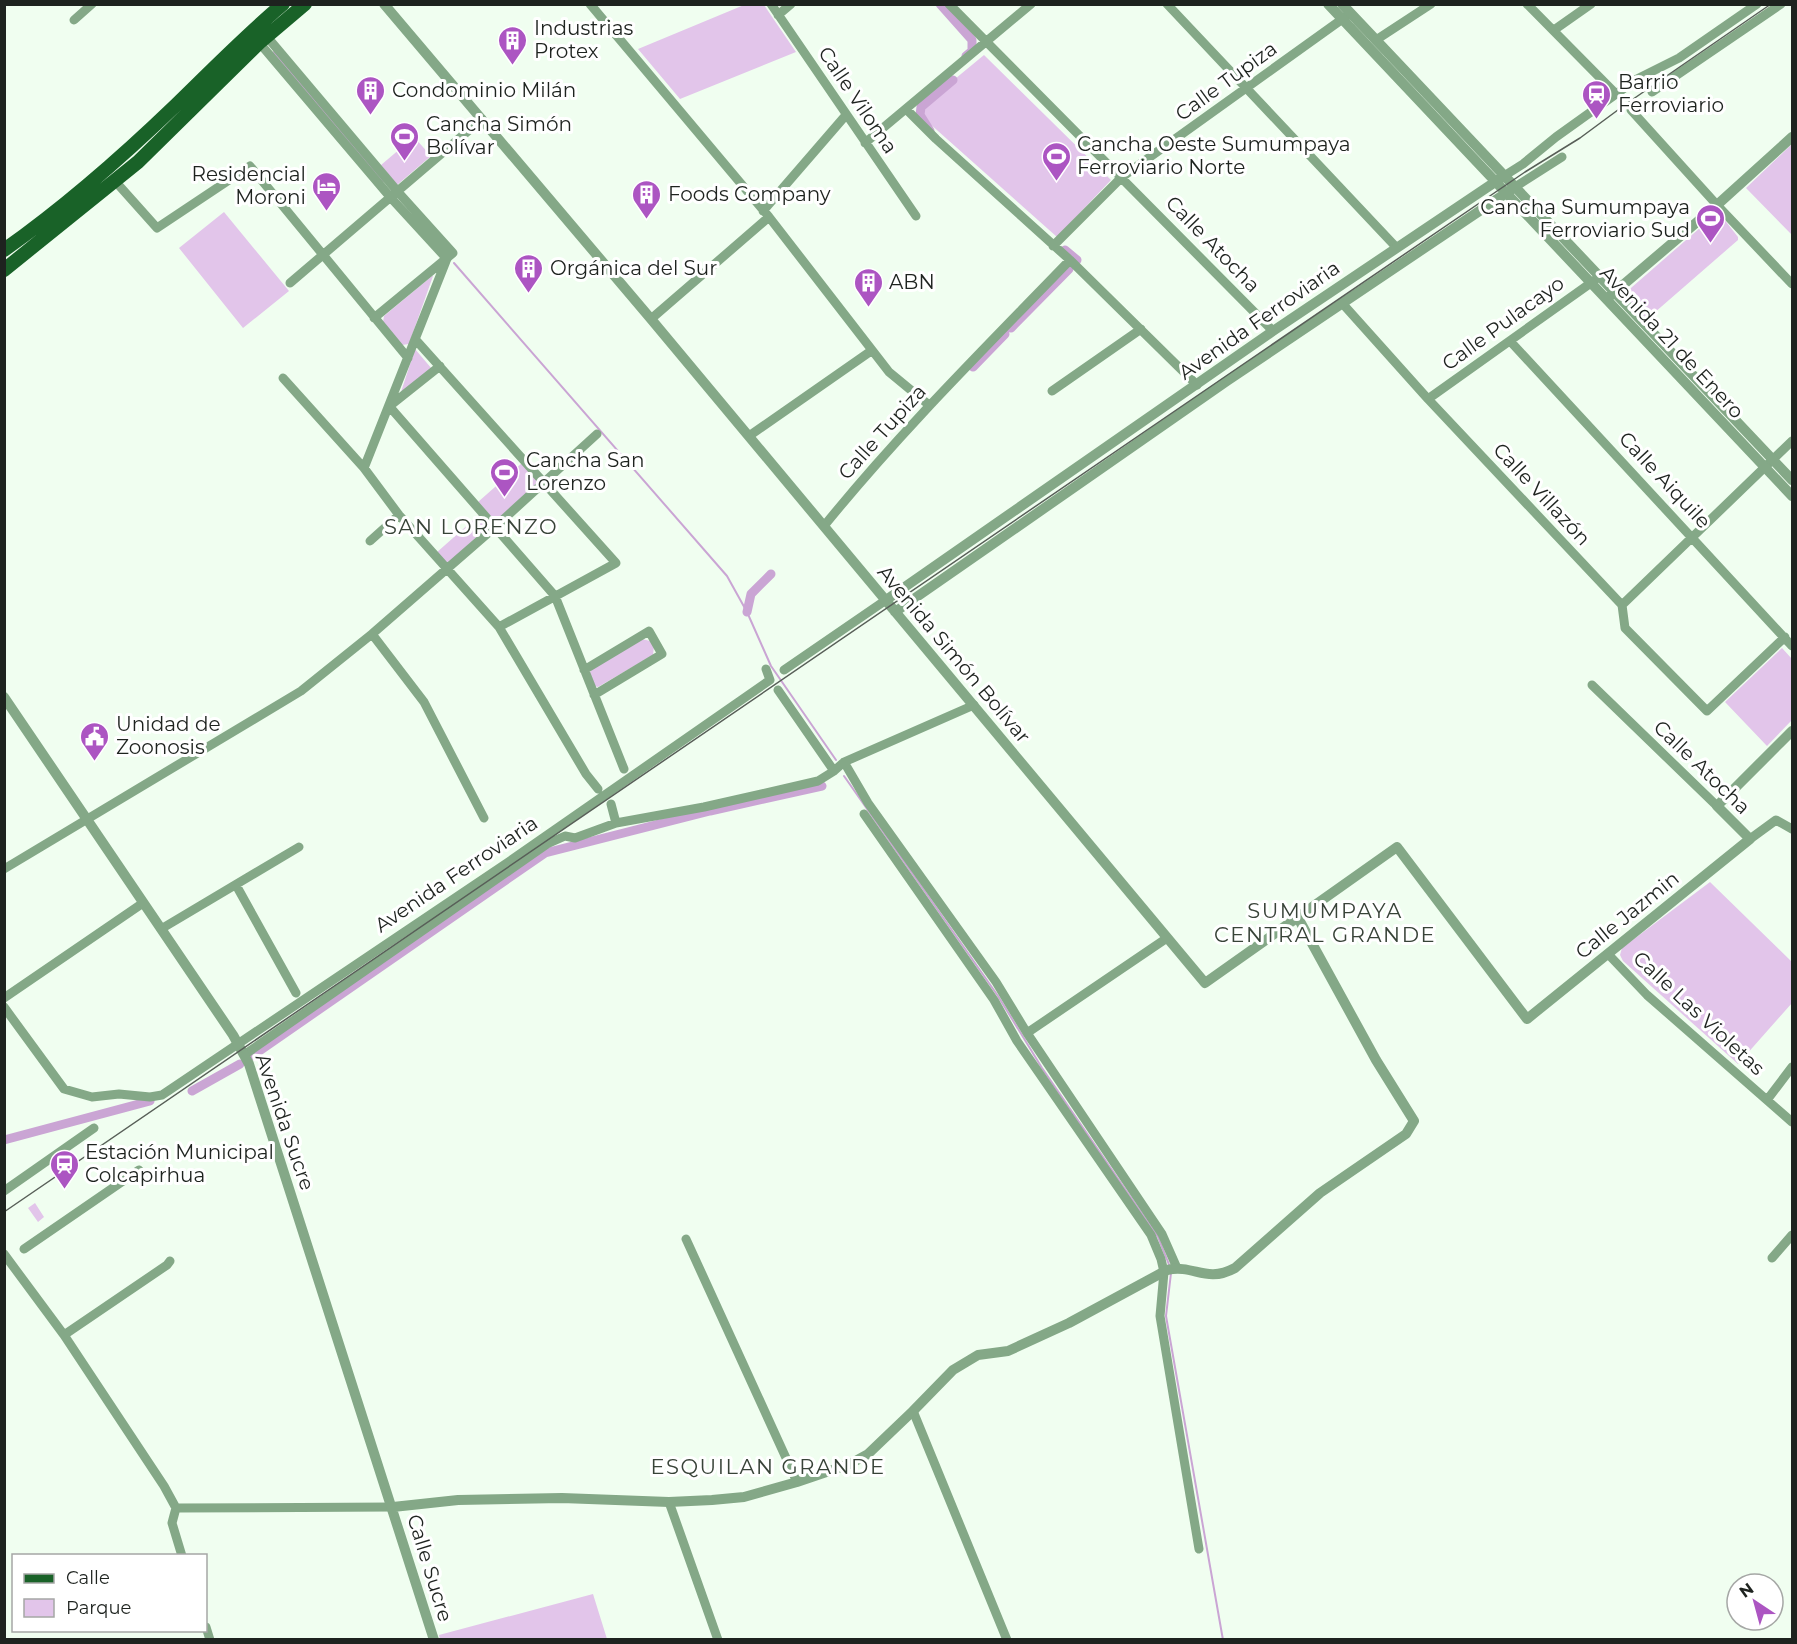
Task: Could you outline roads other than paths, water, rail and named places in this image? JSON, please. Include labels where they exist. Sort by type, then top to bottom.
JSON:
[{"type":"main road","points":[[4,270],[155,146],[283,4]]},
{"type":"main road","points":[[4,250],[38,226],[258,34],[305,4]]},
{"type":"street","points":[[74,20],[92,4]]},
{"type":"street","name":"Avenida Simón Bolívar","points":[[384,4],[651,319],[1205,983],[1397,847],[1527,1019]]},
{"type":"street","name":"Calle Viloma","points":[[771,4],[916,216]]},
{"type":"street","points":[[778,15],[791,4]]},
{"type":"street","name":"Calle Atocha","points":[[949,4],[985,43],[1122,177],[1273,331]]},
{"type":"street","points":[[866,143],[1031,4]]},
{"type":"street","points":[[1167,4],[1396,247]]},
{"type":"street","name":"Avenida 21 de Enero","points":[[1328,4],[1345,12],[1376,40],[1499,178]]},
{"type":"street","points":[[1376,40],[1431,4]]},
{"type":"street","points":[[1527,4],[1616,94]]},
{"type":"street","points":[[1554,30],[1591,4]]},
{"type":"street","name":"Avenida Ferroviaria","points":[[784,670],[1273,331],[1499,178],[1524,164],[1556,137],[1637,79],[1680,58],[1757,4]]},
{"type":"street","points":[[1652,92],[1781,4]]},
{"type":"street","points":[[594,6],[766,214],[888,372],[929,405]]},
{"type":"street","name":"Calle Tupiza","points":[[1053,246],[1122,177],[1246,88],[1345,12]]},
{"type":"street","name":"Avenida 21 de Enero","points":[[1345,12],[1770,464],[1792,496]]},
{"type":"street","points":[[258,34],[450,256]]},
{"type":"street","points":[[906,109],[1070,260],[1197,385]]},
{"type":"street","points":[[1631,110],[1792,284]]},
{"type":"street","points":[[651,319],[766,214],[846,115]]},
{"type":"street","points":[[290,283],[482,119]]},
{"type":"street","points":[[1611,295],[1717,205],[1792,137]]},
{"type":"street","name":"Avenida Ferroviaria","points":[[895,612],[1342,303],[1562,157]]},
{"type":"street","points":[[115,181],[157,228],[250,166],[408,358]]},
{"type":"street","points":[[374,318],[450,256]]},
{"type":"street","points":[[364,468],[450,256]]},
{"type":"street","name":"Calle Tupiza","points":[[824,526],[870,469],[929,405],[1070,260]]},
{"type":"street","name":"Calle Pulacayo","points":[[1428,399],[1595,279]]},
{"type":"street","name":"Calle Villazón","points":[[1342,303],[1428,399],[1622,605],[1625,628],[1707,711],[1785,637]]},
{"type":"street","points":[[1052,391],[1141,329]]},
{"type":"street","points":[[416,339],[616,563],[499,627]]},
{"type":"street","name":"Calle Aiquile","points":[[1510,340],[1694,537],[1792,646]]},
{"type":"street","points":[[749,436],[872,351]]},
{"type":"street","points":[[389,406],[440,366]]},
{"type":"street","points":[[284,378],[364,468],[399,515],[499,627],[586,774],[598,789]]},
{"type":"street","points":[[389,406],[555,597],[624,769]]},
{"type":"street","points":[[4,869],[301,691],[372,634],[597,434]]},
{"type":"street","points":[[1622,605],[1792,441]]},
{"type":"street","name":"Avenida 21 de Enero","points":[[1770,464],[1792,480]]},
{"type":"street","points":[[370,541],[399,515]]},
{"type":"street","points":[[585,670],[649,631],[662,654],[594,695]]},
{"type":"street","points":[[372,634],[424,702],[484,818]]},
{"type":"street","name":"Avenida Ferroviaria","points":[[4,1006],[64,1089],[92,1097],[119,1094],[150,1097],[162,1095],[497,869],[770,680],[766,669]]},
{"type":"street","name":"Calle Atocha","points":[[1592,685],[1750,839],[1776,820],[1792,829]]},
{"type":"street","points":[[778,690],[834,771]]},
{"type":"street","name":"Avenida Sucre","points":[[4,697],[238,1043],[249,1064],[393,1507]]},
{"type":"street","name":"Avenida Ferroviaria","points":[[244,1055],[547,844],[565,836],[575,837],[616,823],[704,807],[818,781],[844,762],[974,705]]},
{"type":"street","points":[[1717,806],[1792,731]]},
{"type":"street","points":[[844,762],[875,813],[996,982],[1027,1033],[1162,1234],[1171,1270],[1160,1316],[1200,1549]]},
{"type":"street","points":[[611,804],[616,823]]},
{"type":"street","points":[[864,814],[994,1000],[1017,1041],[1151,1235],[1161,1259],[1171,1270]]},
{"type":"street","name":"Calle Jazmin","points":[[1527,1019],[1750,839]]},
{"type":"street","points":[[161,929],[299,847]]},
{"type":"street","points":[[236,885],[296,993]]},
{"type":"street","points":[[4,998],[143,903]]},
{"type":"street","points":[[176,1508],[393,1507],[458,1500],[552,1498],[669,1502],[744,1497],[850,1464],[868,1454],[953,1370],[978,1355],[1008,1351],[1069,1323],[1171,1270],[1214,1276],[1223,1275],[1236,1268],[1320,1193],[1406,1134],[1414,1121],[1376,1060],[1297,916]]},
{"type":"street","points":[[1027,1033],[1167,938]]},
{"type":"street","name":"Calle Las Violetas","points":[[1608,954],[1647,995],[1792,1122]]},
{"type":"street","points":[[1767,1100],[1792,1067]]},
{"type":"street","points":[[4,1191],[94,1128]]},
{"type":"street","points":[[24,1249],[140,1170]]},
{"type":"street","points":[[1772,1258],[1792,1235]]},
{"type":"street","points":[[686,1239],[797,1482]]},
{"type":"street","points":[[4,1254],[64,1335],[164,1486],[176,1508],[172,1523],[181,1554]]},
{"type":"street","points":[[64,1335],[170,1261]]},
{"type":"street","points":[[913,1411],[1008,1640]]},
{"type":"street","points":[[669,1502],[718,1640]]},
{"type":"street","name":"Calle Sucre","points":[[393,1507],[434,1640]]},
{"type":"waterway","points":[[940,4],[972,40],[972,51],[966,56]]},
{"type":"waterway","points":[[274,52],[383,181]]},
{"type":"waterway","points":[[930,131],[920,115],[921,107],[953,80]]},
{"type":"waterway","points":[[1065,250],[1077,260]]},
{"type":"waterway","points":[[454,263],[727,576],[747,612],[771,666],[836,760]]},
{"type":"waterway","points":[[1011,328],[1069,269]]},
{"type":"waterway","points":[[973,367],[1005,334]]},
{"type":"waterway","points":[[747,612],[751,594],[771,574]]},
{"type":"waterway","points":[[844,776],[998,996],[1042,1068],[1158,1237],[1170,1267]]},
{"type":"waterway","points":[[252,1056],[545,853],[710,811],[822,786]]},
{"type":"waterway","points":[[192,1091],[240,1064]]},
{"type":"waterway","points":[[4,1140],[150,1101]]},
{"type":"waterway","points":[[1171,1273],[1166,1316],[1223,1640]]},
{"type":"tram line","points":[[4,1212],[1525,172],[1580,138],[1771,4]]},
{"type":"place","name":"Industrias Protex","points":[[513,66]]},
{"type":"place","name":"Condominio Milán","points":[[371,116]]},
{"type":"place","name":"Barrio Ferroviario","points":[[1597,120]]},
{"type":"place","name":"Cancha Simón Bolívar","points":[[405,162]]},
{"type":"place","name":"Cancha Oeste Sumumpaya Ferroviario Norte","points":[[1056,182]]},
{"type":"place","name":"Residencial Moroni","points":[[327,212]]},
{"type":"place","name":"Foods Company","points":[[647,220]]},
{"type":"place","name":"Cancha Sumumpaya Ferroviario Sud","points":[[1711,244]]},
{"type":"place","name":"Orgánica del Sur","points":[[529,294]]},
{"type":"place","name":"ABN","points":[[868,308]]},
{"type":"place","name":"Cancha San Lorenzo","points":[[505,498]]},
{"type":"place","name":"Unidad de Zoonosis","points":[[95,762]]},
{"type":"place","name":"Estación Municipal Colcapirhua","points":[[64,1190]]},
{"type":"district","name":"SAN LORENZO","points":[[471,527]]},
{"type":"district","name":"SUMUMPAYA CENTRAL GRANDE","points":[[1325,923]]},
{"type":"district","name":"ESQUILAN GRANDE","points":[[768,1467]]}]
